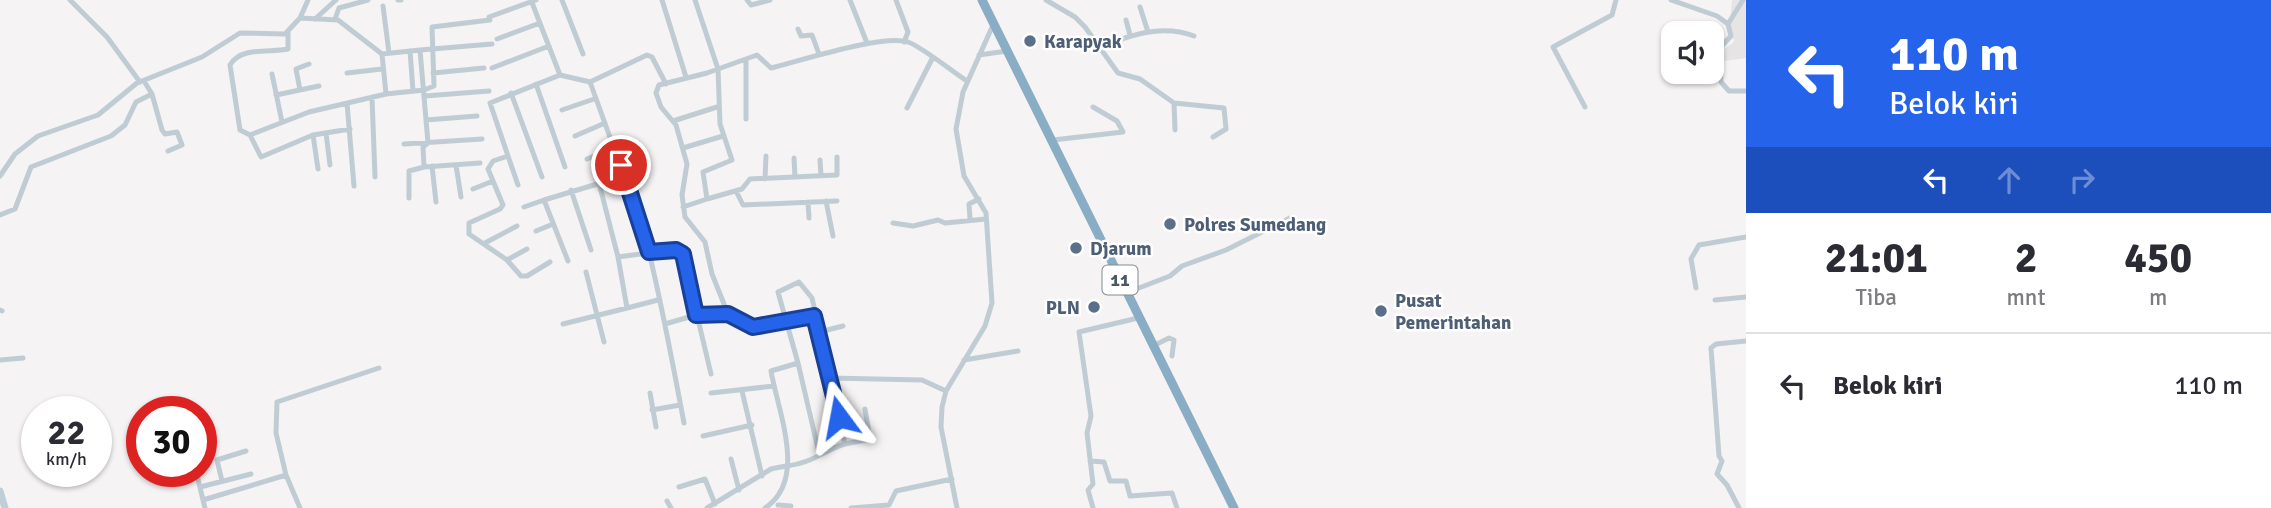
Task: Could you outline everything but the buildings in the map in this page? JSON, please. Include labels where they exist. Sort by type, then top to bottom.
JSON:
[{"type":"highway","name":"11","points":[[985,3],[1234,508]]},
{"type":"street","points":[[70,0],[107,37],[152,94],[165,134],[177,132],[182,145],[168,150]]},
{"type":"street","points":[[308,0],[300,18],[288,32],[288,49],[242,54],[234,58],[230,65],[240,130],[250,135],[261,156],[313,135],[350,129]]},
{"type":"street","points":[[312,21],[336,0]]},
{"type":"street","points":[[335,19],[339,8],[368,0]]},
{"type":"street","points":[[425,93],[434,86],[430,31],[433,25],[489,18],[533,0],[559,75]]},
{"type":"street","points":[[562,0],[583,54]]},
{"type":"street","points":[[662,0],[685,78]]},
{"type":"street","points":[[695,0],[718,69],[717,107],[723,136],[732,160],[703,172],[708,199]]},
{"type":"street","points":[[747,0],[750,5],[770,0]]},
{"type":"street","points":[[850,0],[867,43]]},
{"type":"street","points":[[896,0],[908,32],[904,41]]},
{"type":"street","points":[[1045,0],[1075,17],[1118,73],[1140,79],[1174,103],[1224,108],[1226,129],[1213,137]]},
{"type":"street","points":[[1585,107],[1553,47],[1612,15],[1616,0]]},
{"type":"street","points":[[1671,0],[1728,24]]},
{"type":"street","points":[[1743,0],[1728,24],[1731,36],[1720,52],[1721,82],[1729,91],[1746,92]]},
{"type":"street","points":[[383,6],[385,53],[382,69],[386,94]]},
{"type":"street","points":[[1140,7],[1147,32]]},
{"type":"street","points":[[300,18],[312,21],[335,19],[385,53],[492,44]]},
{"type":"street","points":[[1126,20],[1130,36]]},
{"type":"street","points":[[497,39],[540,23]]},
{"type":"street","points":[[957,508],[942,427],[946,391],[985,326],[992,303],[986,219],[979,199],[964,176],[956,129],[967,81],[994,23]]},
{"type":"street","points":[[798,29],[802,36],[812,34],[819,54]]},
{"type":"street","points":[[1099,47],[1147,32],[1180,31],[1194,36]]},
{"type":"street","points":[[0,176],[15,154],[38,136],[98,115],[142,81],[202,57],[240,33],[288,32]]},
{"type":"street","points":[[728,314],[712,274],[705,242],[689,223],[683,206],[687,164],[673,121],[661,107],[656,93],[659,85],[759,55],[771,68],[819,54],[830,55],[867,43],[904,41],[967,81]]},
{"type":"street","points":[[433,73],[488,68],[549,46]]},
{"type":"street","points":[[421,50],[428,142]]},
{"type":"street","points":[[410,51],[413,91]]},
{"type":"street","points":[[979,55],[1009,51]]},
{"type":"street","points":[[518,185],[490,103],[559,75],[590,82],[647,55],[652,57],[666,84]]},
{"type":"street","points":[[746,59],[746,119]]},
{"type":"street","points":[[906,108],[932,59]]},
{"type":"street","points":[[300,90],[296,69],[309,64]]},
{"type":"street","points":[[347,73],[382,69]]},
{"type":"street","points":[[272,74],[282,122]]},
{"type":"street","points":[[590,82],[649,252],[684,424]]},
{"type":"street","points":[[536,84],[565,167]]},
{"type":"street","points":[[276,94],[319,86]]},
{"type":"street","points":[[250,135],[282,122],[386,94],[413,91],[489,92]]},
{"type":"street","points":[[511,93],[542,177]]},
{"type":"street","points":[[0,215],[16,209],[25,177],[34,164],[111,136],[125,125],[136,102],[152,94]]},
{"type":"street","points":[[372,97],[375,177]]},
{"type":"street","points":[[562,110],[594,99]]},
{"type":"street","points":[[347,103],[354,186]]},
{"type":"street","points":[[1174,103],[1175,130]]},
{"type":"street","points":[[673,121],[717,107]]},
{"type":"street","points":[[1053,141],[1123,132],[1117,121],[1093,107]]},
{"type":"street","points":[[426,120],[477,116]]},
{"type":"street","points":[[575,136],[605,123]]},
{"type":"street","points":[[326,133],[330,165]]},
{"type":"street","points":[[313,135],[318,169]]},
{"type":"street","points":[[683,148],[723,136]]},
{"type":"street","points":[[404,144],[482,139]]},
{"type":"street","points":[[424,167],[423,147],[428,142]]},
{"type":"street","points":[[587,159],[614,148]]},
{"type":"street","points":[[508,156],[488,164],[503,205],[500,209],[469,223],[468,234],[507,260],[521,276],[527,276],[550,262]]},
{"type":"street","points":[[765,178],[766,156]]},
{"type":"street","points":[[683,206],[736,191],[750,179],[837,175],[836,157]]},
{"type":"street","points":[[794,158],[794,177]]},
{"type":"street","points":[[820,160],[821,176]]},
{"type":"street","points":[[409,198],[409,171],[432,166],[480,163]]},
{"type":"street","points":[[456,165],[461,197]]},
{"type":"street","points":[[432,166],[436,202]]},
{"type":"street","points":[[524,207],[571,190],[624,176]]},
{"type":"street","points":[[473,189],[493,181]]},
{"type":"street","points":[[598,183],[618,257],[627,308]]},
{"type":"street","points":[[571,190],[591,250]]},
{"type":"street","points":[[736,191],[743,205],[837,201]]},
{"type":"street","points":[[970,219],[968,204],[979,199]]},
{"type":"street","points":[[544,200],[568,261]]},
{"type":"street","points":[[826,201],[833,236]]},
{"type":"street","points":[[808,202],[809,218]]},
{"type":"street","points":[[1126,292],[1170,276],[1182,266],[1226,250],[1292,216]]},
{"type":"street","points":[[893,223],[913,226],[938,220],[957,223],[970,219],[986,219]]},
{"type":"street","points":[[536,231],[553,224]]},
{"type":"street","points":[[485,243],[517,226]]},
{"type":"street","points":[[1696,288],[1691,259],[1699,244],[1746,237]]},
{"type":"street","points":[[507,260],[527,249]]},
{"type":"street","points":[[618,257],[649,252],[682,252],[711,374]]},
{"type":"street","points":[[586,272],[604,342]]},
{"type":"street","points":[[819,453],[778,292],[795,283],[802,284],[812,298],[845,444]]},
{"type":"street","points":[[1715,300],[1746,297]]},
{"type":"street","points":[[563,324],[658,300]]},
{"type":"street","points":[[664,324],[696,315],[728,314],[749,327],[786,323],[814,316]]},
{"type":"street","points":[[1093,484],[1087,433],[1091,416],[1079,332],[1138,318]]},
{"type":"street","points":[[819,332],[843,326]]},
{"type":"street","points":[[1153,346],[1169,338],[1174,340],[1172,356]]},
{"type":"street","points":[[1739,508],[1727,485],[1717,474],[1722,461],[1719,456],[1711,348],[1716,344],[1746,341]]},
{"type":"street","points":[[964,360],[1018,351]]},
{"type":"street","points":[[0,360],[23,358]]},
{"type":"street","points":[[778,504],[789,466],[772,370],[798,363]]},
{"type":"street","points":[[300,508],[286,475],[276,433],[277,402],[379,368]]},
{"type":"street","points":[[830,378],[922,380],[946,391]]},
{"type":"street","points":[[711,393],[774,386]]},
{"type":"street","points":[[742,391],[762,476]]},
{"type":"street","points":[[650,393],[656,427]]},
{"type":"street","points":[[652,410],[680,405]]},
{"type":"street","points":[[708,508],[774,468],[810,460],[819,453],[870,439],[865,409]]},
{"type":"street","points":[[703,436],[752,425]]},
{"type":"street","points":[[222,481],[217,460],[246,450]]},
{"type":"street","points":[[731,458],[739,490]]},
{"type":"street","points":[[1090,461],[1104,462],[1110,481]]},
{"type":"street","points":[[217,482],[251,474]]},
{"type":"street","points":[[203,500],[286,475]]},
{"type":"street","points":[[679,487],[705,479],[715,504]]},
{"type":"street","points":[[851,508],[889,505],[897,491],[952,479]]},
{"type":"street","points":[[1092,508],[1088,490],[1093,484],[1126,481],[1132,497],[1172,493],[1177,508]]},
{"type":"street","points":[[200,487],[205,508]]},
{"type":"street","points":[[0,491],[5,508]]},
{"type":"street","points":[[667,501],[671,508]]},
{"type":"street","points":[[765,508],[778,504],[788,506]]},
{"type":"shaded area","points":[[1732,0],[1746,0],[1746,58],[1724,61],[1724,49],[1734,42],[1730,22]]},
{"type":"place","name":"Karapyak","points":[[1030,41]]},
{"type":"place","name":"Polres Sumedang","points":[[1170,224]]},
{"type":"place","name":"Djarum","points":[[1076,248]]},
{"type":"place","name":"PLN","points":[[1094,307]]},
{"type":"place","name":"Pusat Pemerintahan","points":[[1381,311]]},
{"type":"route","points":[[621,165],[649,252],[676,250],[682,252],[685,258],[696,315],[728,314],[749,327],[786,323],[814,316],[839,417]]}]
